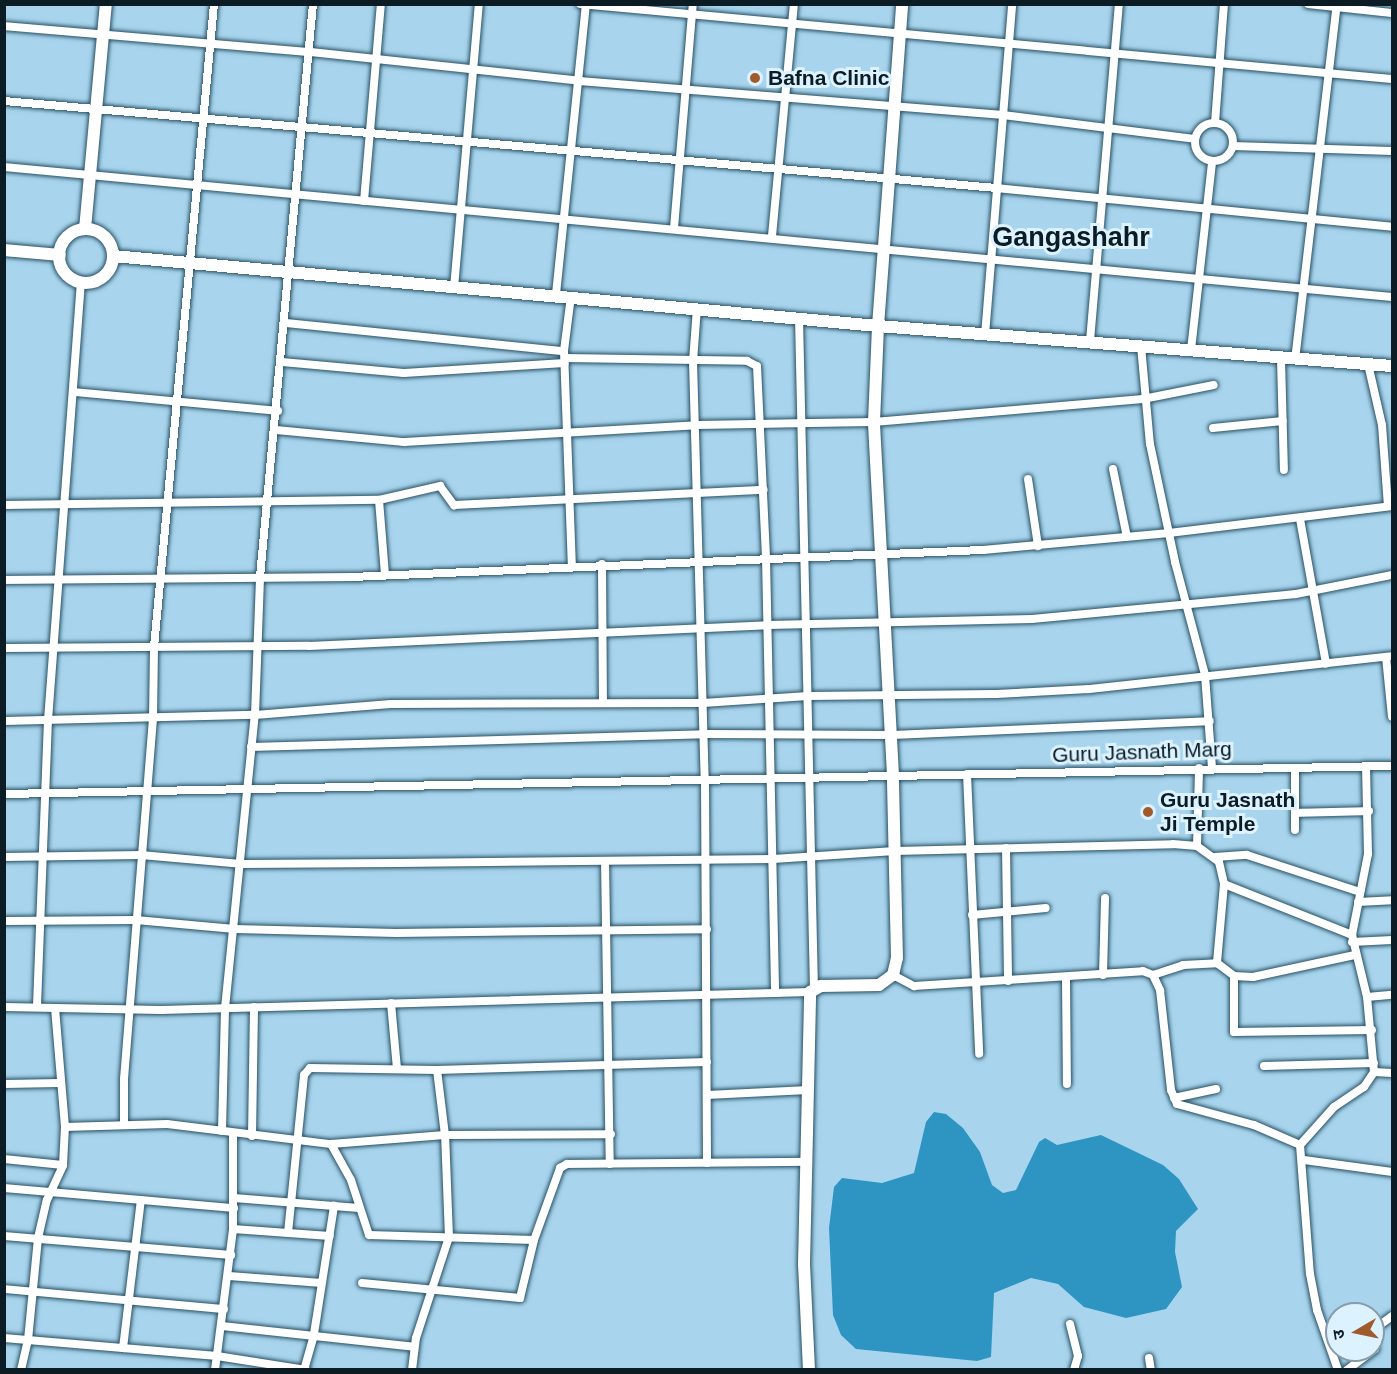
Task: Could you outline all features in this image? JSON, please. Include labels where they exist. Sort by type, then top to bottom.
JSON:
[{"type":"street","points":[[85,229],[106,4]]},
{"type":"street","points":[[124,1125],[145,792],[153,719],[154,647],[206,118],[214,4]]},
{"type":"street","points":[[222,1131],[225,1008],[235,929],[255,715],[260,577],[278,411],[313,4]]},
{"type":"street","points":[[364,201],[381,4]]},
{"type":"street","points":[[454,288],[479,4]]},
{"type":"street","points":[[580,4],[1220,62],[1392,80]]},
{"type":"street","points":[[674,228],[688,90],[693,4]]},
{"type":"street","points":[[772,236],[794,4]]},
{"type":"street","points":[[4,1007],[225,1008],[610,1000],[775,993],[879,985],[893,975],[897,957],[893,776],[874,422],[878,326],[902,4]]},
{"type":"street","points":[[985,335],[1012,4]]},
{"type":"street","points":[[1090,341],[1100,199],[1119,4]]},
{"type":"street","points":[[1215,123],[1224,4]]},
{"type":"street","points":[[1308,4],[1392,13]]},
{"type":"street","points":[[556,294],[580,81],[586,5]]},
{"type":"street","points":[[1295,360],[1337,6]]},
{"type":"street","points":[[4,26],[310,52],[580,81],[894,109],[1002,115],[1195,139]]},
{"type":"street","points":[[4,101],[572,153],[996,188],[1392,228]]},
{"type":"street","points":[[1215,123],[1229,130],[1233,146],[1226,158],[1212,162],[1201,157],[1195,139],[1202,127],[1215,123]]},
{"type":"street","points":[[1233,146],[1392,151]]},
{"type":"street","points":[[1191,350],[1204,208],[1212,162]]},
{"type":"street","points":[[4,167],[297,196],[772,236],[1096,270],[1303,286],[1392,297]]},
{"type":"street","points":[[85,229],[108,240],[113,256],[103,277],[81,282],[65,273],[60,255],[64,240],[85,229]]},
{"type":"street","points":[[4,250],[60,255]]},
{"type":"street","points":[[113,256],[454,288],[556,294],[878,326],[1392,366]]},
{"type":"street","points":[[37,1006],[48,720],[61,581],[81,282]]},
{"type":"street","points":[[571,296],[564,357],[572,566]]},
{"type":"street","points":[[697,308],[693,361],[697,425],[698,560],[705,779],[707,1162]]},
{"type":"street","points":[[798,318],[811,855],[812,990],[804,1264],[809,1370]]},
{"type":"street","points":[[286,323],[564,357],[747,361],[757,366],[762,424],[768,626],[775,993]]},
{"type":"street","points":[[1141,346],[1143,399],[1169,533],[1185,606],[1205,675],[1212,768]]},
{"type":"street","points":[[282,362],[404,373],[564,357]]},
{"type":"street","points":[[1281,359],[1284,470]]},
{"type":"street","points":[[4,580],[385,575],[1038,546],[1300,519],[1390,506],[1382,425],[1368,364]]},
{"type":"street","points":[[276,430],[404,442],[697,425],[874,422],[1143,399],[1214,385]]},
{"type":"street","points":[[74,392],[278,411]]},
{"type":"street","points":[[1212,428],[1283,422]]},
{"type":"street","points":[[1113,470],[1127,537]]},
{"type":"street","points":[[1028,479],[1038,546]]},
{"type":"street","points":[[4,505],[268,504],[379,501],[440,486],[454,505],[764,490]]},
{"type":"street","points":[[379,501],[385,575]]},
{"type":"street","points":[[1300,519],[1326,664]]},
{"type":"street","points":[[602,564],[603,703]]},
{"type":"street","points":[[4,648],[257,644],[309,646],[884,621],[1032,619],[1185,606],[1313,591],[1392,575]]},
{"type":"street","points":[[4,721],[255,715],[392,704],[703,703],[808,696],[888,696],[1089,689],[1389,656],[1392,717]]},
{"type":"street","points":[[251,747],[704,734],[891,735],[1210,721]]},
{"type":"street","name":"Guru Jasnath Marg","points":[[4,794],[1199,768],[1392,766]]},
{"type":"street","points":[[1197,846],[1199,768]]},
{"type":"street","points":[[1295,768],[1295,830]]},
{"type":"street","points":[[1300,1145],[1334,1107],[1364,1087],[1374,1067],[1367,997],[1352,939],[1368,854],[1369,811],[1366,768]]},
{"type":"street","points":[[968,774],[974,982],[979,1054]]},
{"type":"street","points":[[1295,813],[1369,811]]},
{"type":"street","points":[[4,857],[141,855],[241,864],[605,861],[773,859],[895,851],[1006,848],[1197,846],[1215,856],[1247,855],[1360,892]]},
{"type":"street","points":[[1006,848],[1005,912],[1008,981]]},
{"type":"street","points":[[1215,856],[1224,884],[1217,963]]},
{"type":"street","points":[[605,861],[605,929],[610,1000],[610,1164]]},
{"type":"street","points":[[1224,884],[1352,939],[1392,940]]},
{"type":"street","points":[[1103,975],[1105,898]]},
{"type":"street","points":[[1358,902],[1392,900]]},
{"type":"street","points":[[972,915],[1046,908]]},
{"type":"street","points":[[4,921],[136,920],[235,929],[396,933],[706,929]]},
{"type":"street","points":[[893,975],[914,986],[1066,978],[1143,971],[1154,975],[1183,965],[1217,963],[1234,976],[1253,977],[1355,955]]},
{"type":"street","points":[[1154,975],[1160,990],[1174,1098],[1182,1106],[1246,1122],[1300,1145]]},
{"type":"street","points":[[1234,976],[1233,1032],[1372,1029]]},
{"type":"street","points":[[1066,978],[1067,1084]]},
{"type":"street","points":[[1367,997],[1392,995]]},
{"type":"street","points":[[391,1003],[397,1069]]},
{"type":"street","points":[[252,1136],[254,1007]]},
{"type":"street","points":[[21,1370],[28,1340],[38,1238],[50,1192],[63,1165],[64,1127],[55,1008]]},
{"type":"street","points":[[288,1233],[296,1140],[307,1070],[316,1067],[437,1070],[707,1062]]},
{"type":"street","points":[[1264,1066],[1374,1067],[1392,1073]]},
{"type":"street","points":[[412,1370],[414,1347],[434,1292],[449,1237],[445,1135],[437,1070]]},
{"type":"street","points":[[4,1084],[60,1083]]},
{"type":"street","points":[[1174,1098],[1216,1089]]},
{"type":"street","points":[[707,1095],[808,1090]]},
{"type":"street","points":[[64,1127],[167,1124],[233,1134],[331,1144],[445,1135],[611,1134]]},
{"type":"street","points":[[215,1370],[229,1276],[233,1229],[233,1134]]},
{"type":"street","points":[[331,1144],[351,1180],[369,1234],[534,1240]]},
{"type":"street","points":[[1300,1145],[1304,1160],[1310,1274],[1317,1310],[1338,1370]]},
{"type":"street","points":[[4,1159],[63,1165]]},
{"type":"street","points":[[1304,1160],[1392,1172]]},
{"type":"street","points":[[363,1283],[434,1292],[520,1298],[534,1240],[563,1166],[808,1162]]},
{"type":"street","points":[[4,1188],[234,1208]]},
{"type":"street","points":[[234,1198],[359,1208]]},
{"type":"street","points":[[123,1348],[141,1200]]},
{"type":"street","points":[[4,1338],[217,1356],[304,1369],[314,1334],[334,1206]]},
{"type":"street","points":[[233,1229],[330,1236]]},
{"type":"street","points":[[4,1236],[231,1255]]},
{"type":"street","points":[[229,1276],[322,1283]]},
{"type":"street","points":[[4,1289],[224,1309]]},
{"type":"street","points":[[1070,1324],[1078,1356],[1074,1370]]},
{"type":"street","points":[[222,1326],[314,1334],[414,1347]]},
{"type":"street","points":[[1149,1358],[1151,1370]]},
{"type":"water","points":[[934,1112],[946,1114],[963,1128],[980,1152],[992,1185],[1003,1193],[1016,1190],[1039,1142],[1045,1138],[1057,1145],[1101,1135],[1163,1165],[1179,1179],[1198,1209],[1176,1231],[1175,1252],[1182,1287],[1166,1309],[1126,1318],[1084,1307],[1058,1284],[1031,1278],[994,1293],[991,1357],[977,1361],[856,1349],[841,1335],[833,1315],[829,1228],[834,1187],[842,1178],[882,1183],[914,1173],[926,1122]]},
{"type":"place","name":"Bafna Clinic","points":[[755,78]]},
{"type":"place","name":"Guru Jasnath Ji Temple","points":[[1148,812]]},
{"type":"district","name":"Gangashahr","points":[[1071,238]]}]
